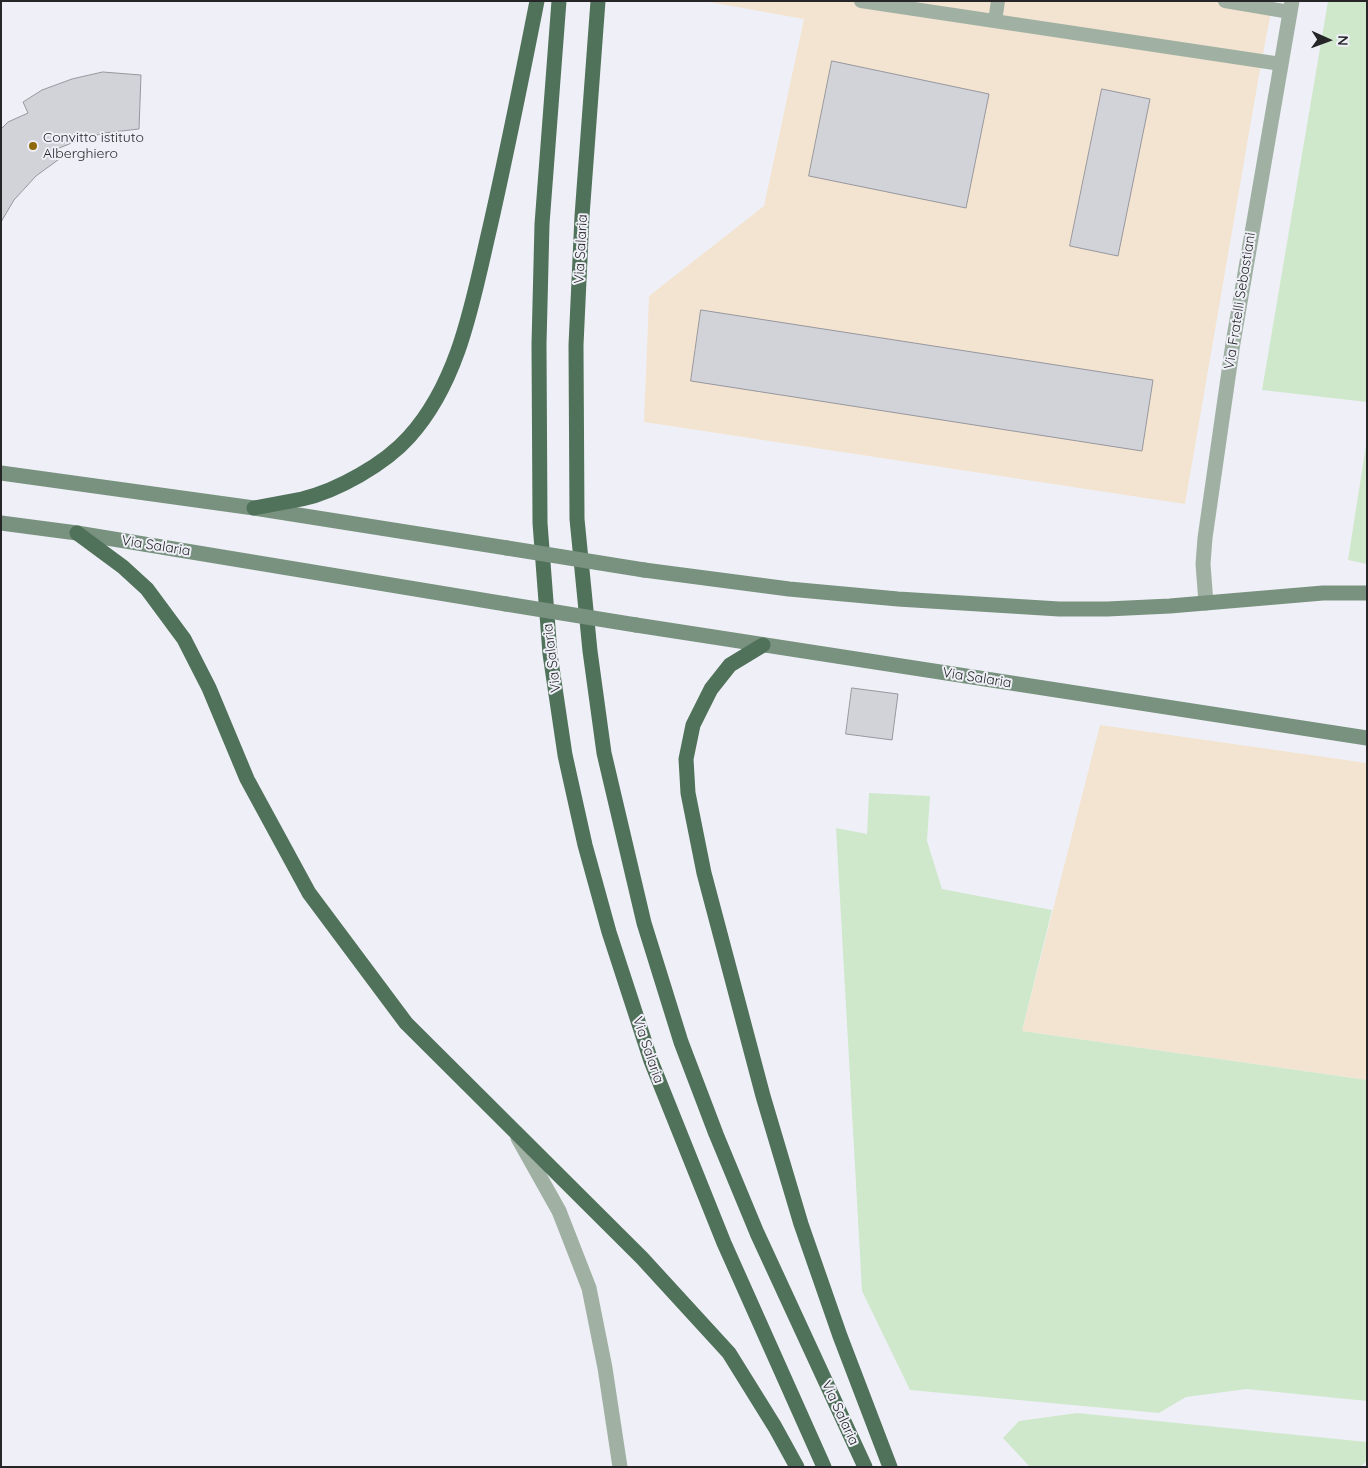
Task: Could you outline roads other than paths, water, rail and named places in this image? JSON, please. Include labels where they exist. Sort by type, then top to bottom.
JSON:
[{"type":"highway","points":[[254,508],[304,498],[344,483],[381,462],[408,437],[435,402],[456,352],[472,302],[505,161],[537,1]]},
{"type":"highway","name":"Via Salaria","points":[[559,1],[542,224],[539,344],[540,513],[550,654],[565,756],[585,845],[609,932],[651,1061],[724,1243],[824,1467]]},
{"type":"highway","name":"Via Salaria","points":[[598,1],[582,216],[577,335],[577,519],[590,651],[604,753],[644,923],[681,1042],[716,1134],[757,1232],[865,1467]]},
{"type":"highway","points":[[77,533],[123,567],[147,589],[184,639],[209,688],[247,780],[309,893],[406,1023],[642,1258],[729,1353],[775,1427],[797,1467]]},
{"type":"highway","points":[[763,645],[730,666],[710,689],[693,724],[686,759],[688,793],[704,873],[763,1096],[801,1224],[840,1336],[890,1467]]},
{"type":"main road","points":[[1,473],[254,508],[644,570],[898,599],[999,606],[1108,610],[1323,593],[1367,593]]},
{"type":"main road","name":"Via Salaria","points":[[1,523],[77,533],[763,645],[1367,738]]},
{"type":"street","name":"Via Fratelli Sebastiani","points":[[1206,603],[1203,564],[1205,538],[1233,343],[1291,7]]},
{"type":"street","points":[[512,1128],[559,1211],[590,1288],[605,1368],[620,1467]]},
{"type":"lane","points":[[861,1],[888,3],[1281,64]]},
{"type":"lane","points":[[995,21],[998,1]]},
{"type":"lane","points":[[1225,1],[1291,7]]},
{"type":"place","name":"Convitto istituto Alberghiero","points":[[33,146]]}]
